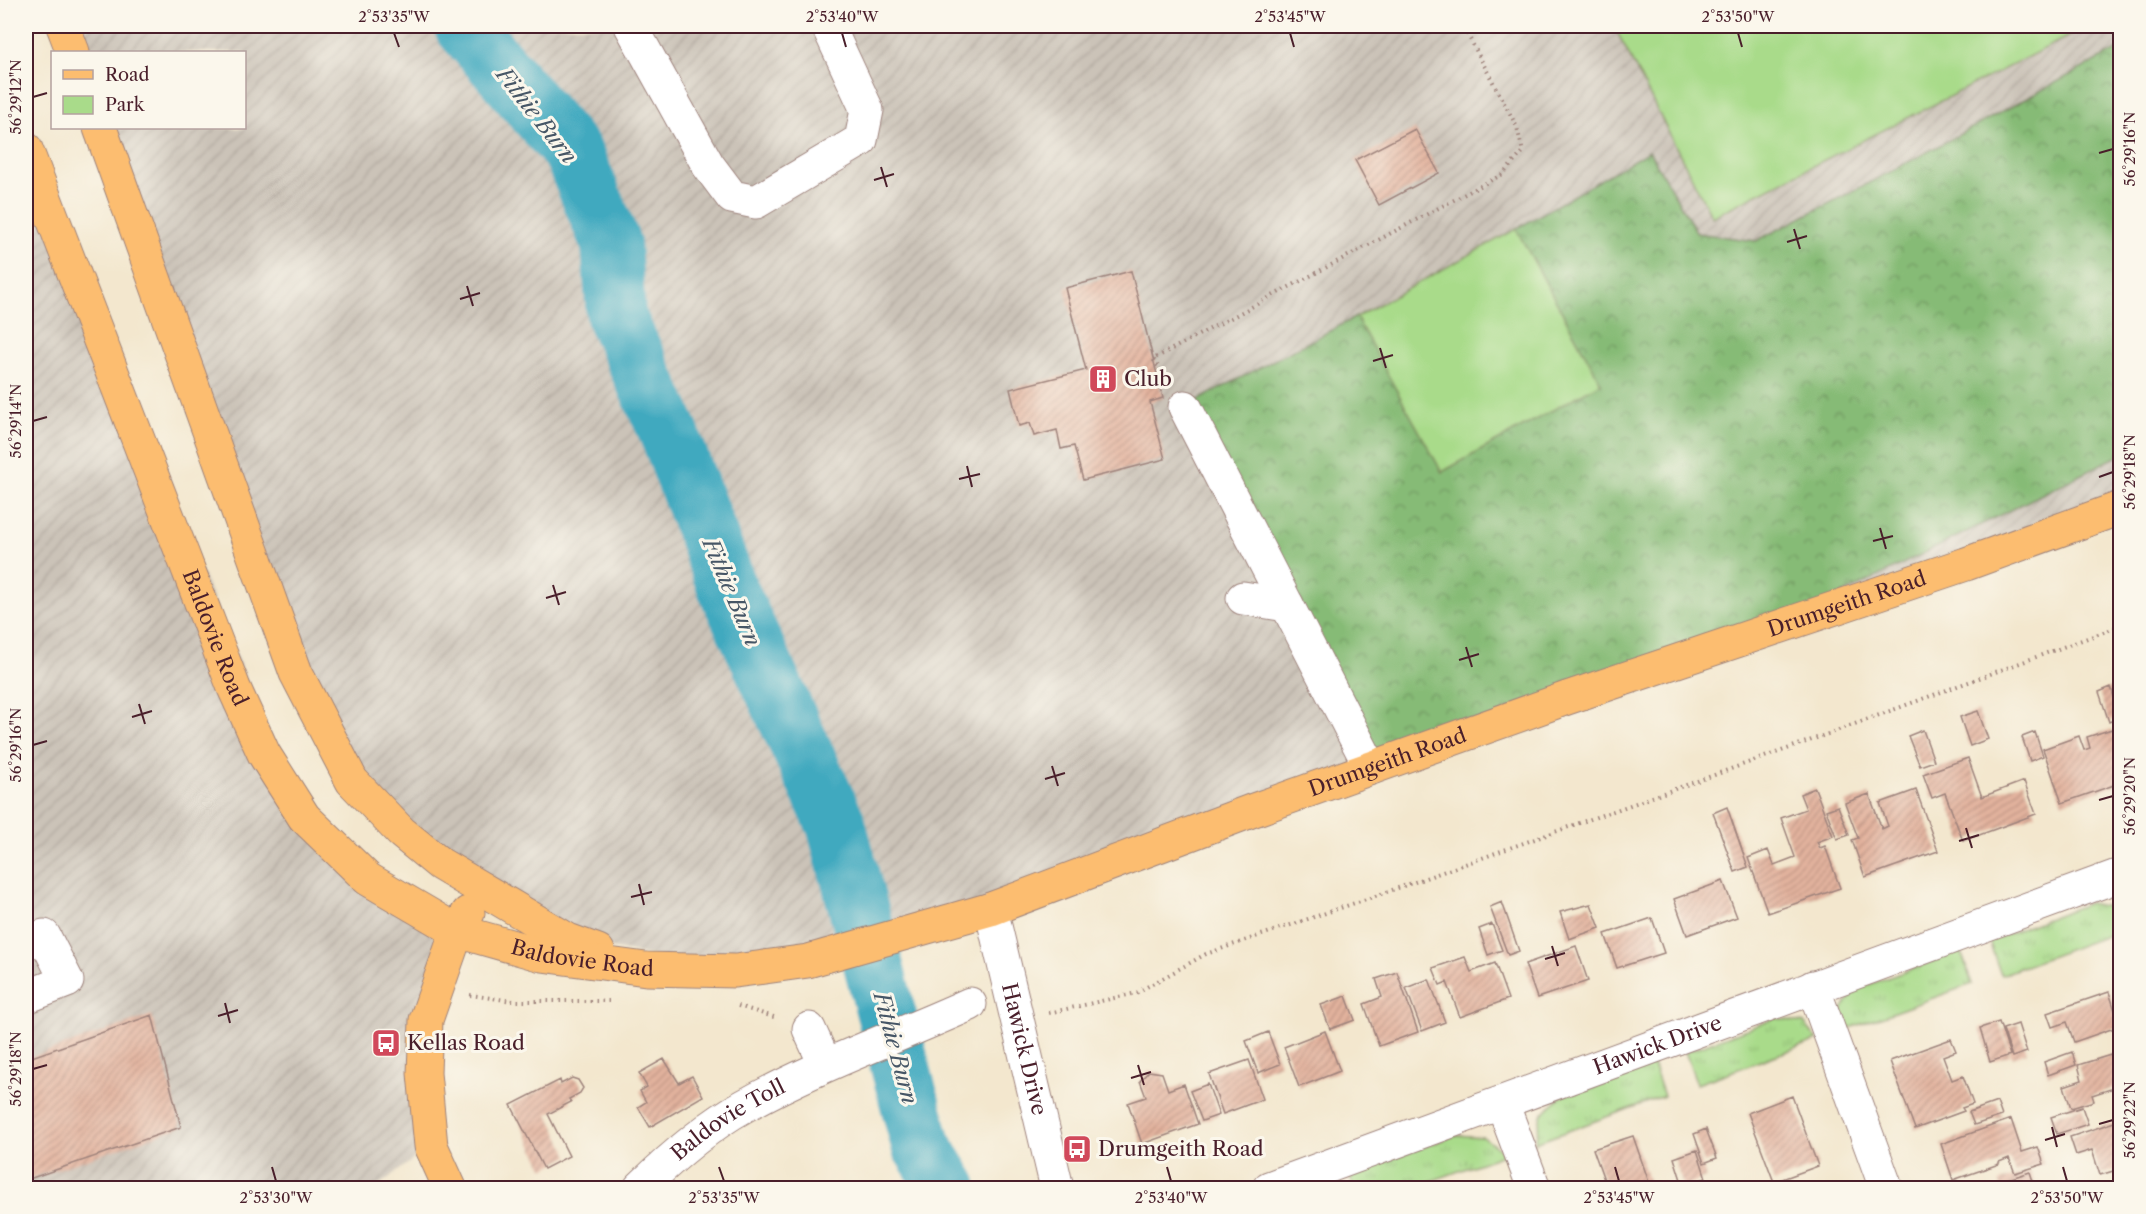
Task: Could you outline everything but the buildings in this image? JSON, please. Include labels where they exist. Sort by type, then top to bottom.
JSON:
[{"type":"main road","points":[[63,26],[73,51]]},
{"type":"main road","name":"Baldovie Road","points":[[100,129],[296,673],[320,725],[352,781],[401,832],[440,864],[482,891],[568,940],[646,969]]},
{"type":"main road","name":"Baldovie Road","points":[[26,149],[234,688],[264,754],[304,817],[368,879],[457,931],[542,955],[646,969]]},
{"type":"main road","name":"Drumgeith Road","points":[[646,969],[735,971],[808,961],[991,909],[1567,698],[1966,564],[2121,508]]},
{"type":"main road","points":[[450,1188],[431,1146],[424,1073],[426,1020],[457,931],[482,891]]},
{"type":"street","points":[[637,27],[708,165],[732,197],[756,202],[861,140],[867,110],[828,26]]},
{"type":"street","points":[[1185,407],[1371,768]]},
{"type":"street","points":[[1243,598],[1287,605]]},
{"type":"street","name":"Hawick Drive","points":[[1269,1188],[2121,875]]},
{"type":"street","name":"Hawick Drive","points":[[991,909],[1057,1188]]},
{"type":"street","points":[[26,943],[44,936],[67,981],[26,997]]},
{"type":"street","points":[[1813,987],[1886,1188]]},
{"type":"street","name":"Baldovie Toll","points":[[640,1188],[671,1159],[742,1107],[825,1064],[958,1009]]},
{"type":"street","points":[[809,1029],[825,1064]]},
{"type":"street","points":[[1502,1103],[1534,1188]]},
{"type":"path","points":[[1185,407],[1153,359],[1503,174],[1523,152],[1517,127],[1463,26]]},
{"type":"path","points":[[1016,1020],[1136,993],[1206,954],[1776,753],[2121,626]]},
{"type":"path","points":[[436,991],[513,1001],[615,1000]]},
{"type":"path","points":[[730,1004],[809,1029]]},
{"type":"shaded area","points":[[63,26],[2120,26],[2120,508],[991,909],[735,971],[568,940],[352,781],[100,129],[246,129],[246,51],[73,51]]},
{"type":"shaded area","points":[[26,149],[304,817],[457,931],[426,1020],[431,1146],[375,1188],[26,1188]]},
{"type":"green space","points":[[1614,26],[2089,26],[1712,217]]},
{"type":"green space","points":[[2120,48],[2120,455],[1777,627],[1371,768],[1185,407],[1356,317],[1442,472],[1601,383],[1516,229],[1649,151],[1697,233],[1756,241]]},
{"type":"green space","points":[[1516,229],[1601,383],[1442,472],[1356,317]]},
{"type":"green space","points":[[2089,903],[2112,908],[2120,917],[2120,931],[2001,975],[1989,941]]},
{"type":"green space","points":[[1961,951],[1972,984],[1842,1031],[1842,1009],[1857,989]]},
{"type":"green space","points":[[1776,1018],[1804,1023],[1818,1040],[1697,1084],[1685,1052]]},
{"type":"green space","points":[[1653,1064],[1664,1096],[1535,1143],[1541,1115],[1560,1097]]},
{"type":"green space","points":[[1456,1135],[1483,1137],[1506,1154],[1412,1188],[1354,1188],[1349,1175]]},
{"type":"waterway","name":"Fithie Burn","points":[[464,26],[573,153],[611,244],[616,316],[668,430],[728,589],[836,824],[921,1145],[948,1188]]},
{"type":"place","name":"Club","points":[[1103,379]]},
{"type":"place","name":"Kellas Road","points":[[386,1043]]},
{"type":"place","name":"Drumgeith Road","points":[[1077,1149]]}]
